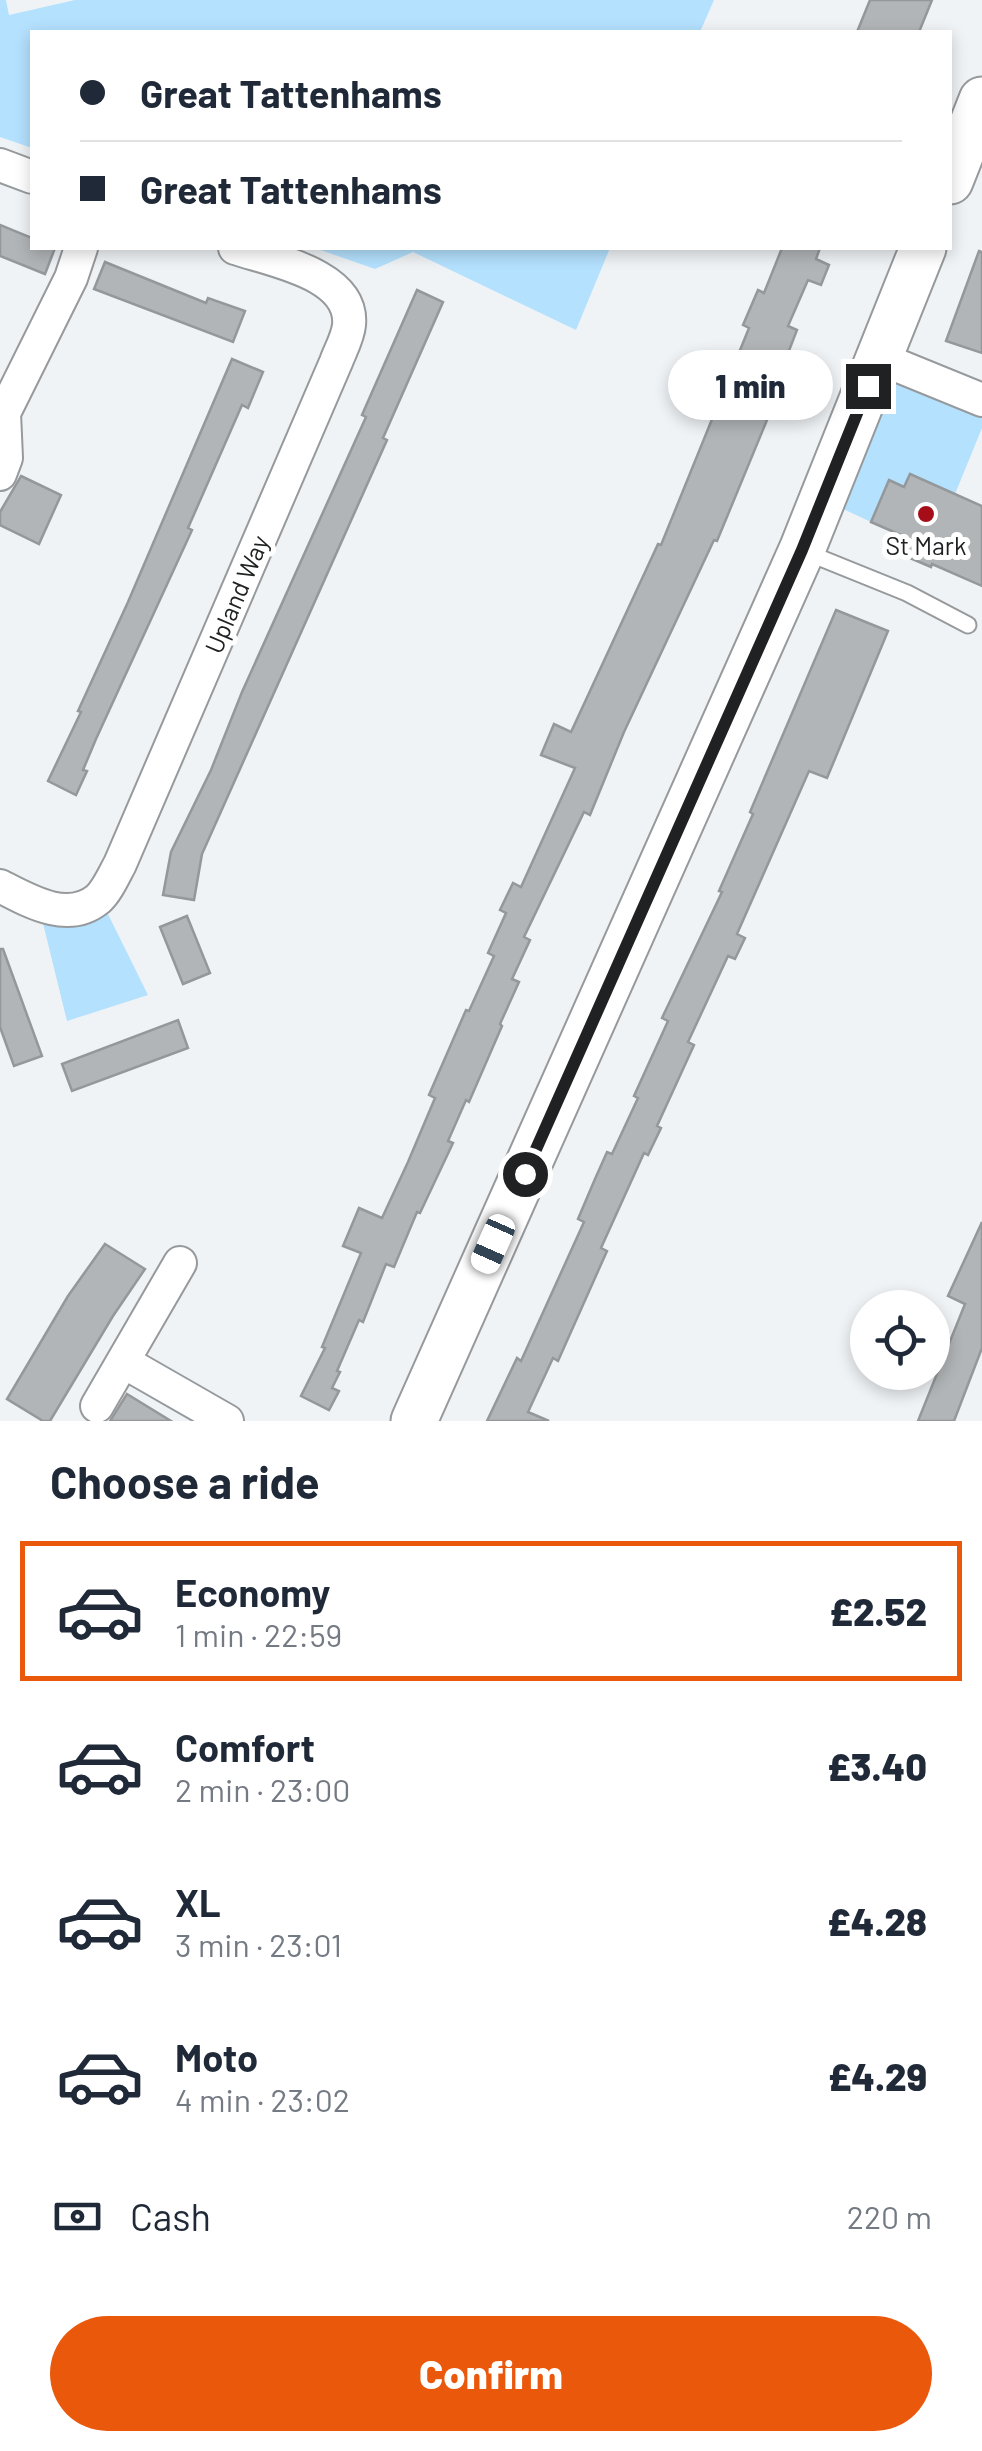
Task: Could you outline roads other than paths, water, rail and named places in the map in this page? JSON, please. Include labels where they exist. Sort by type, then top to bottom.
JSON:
[{"type":"main road","points":[[952,175],[982,100]]},
{"type":"main road","points":[[414,1421],[802,550],[922,250]]},
{"type":"street","points":[[0,165],[30,176]]},
{"type":"street","points":[[0,474],[6,458],[4,413],[71,278],[80,250]]},
{"type":"street","name":"Upland Way","points":[[0,886],[40,906],[76,911],[100,898],[120,864],[336,362],[349,324],[343,298],[325,279],[241,250]]},
{"type":"street","points":[[879,358],[982,400]]},
{"type":"street","points":[[97,1406],[180,1263]]},
{"type":"street","points":[[124,1362],[227,1421]]},
{"type":"lane","points":[[802,550],[907,593],[968,625]]},
{"type":"place","name":"St Mark","points":[[926,514]]}]
